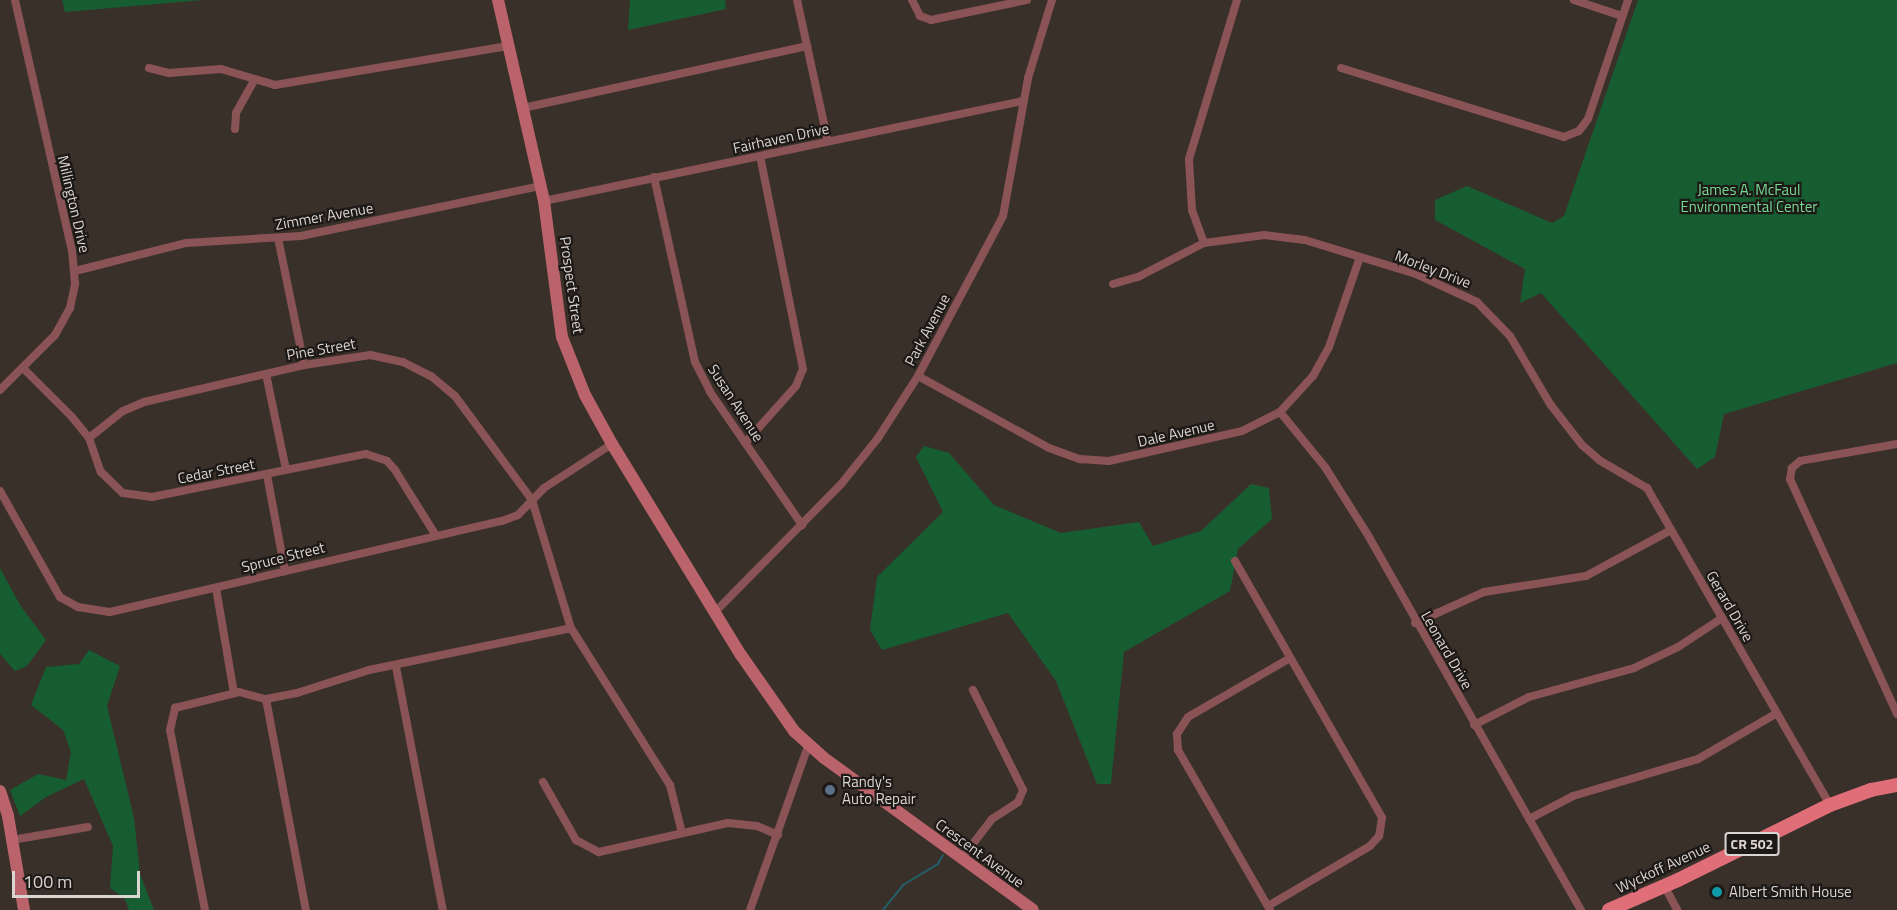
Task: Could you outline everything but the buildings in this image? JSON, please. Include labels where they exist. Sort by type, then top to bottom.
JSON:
[{"type":"main road","name":"Prospect Street","points":[[498,0],[544,201],[562,337],[585,395],[612,444],[715,612]]},
{"type":"main road","name":"Crescent Avenue","points":[[715,612],[781,716],[808,746],[1033,910]]},
{"type":"main road","name":"Wyckoff Avenue","points":[[1609,910],[1665,887],[1830,805],[1871,790],[1897,785]]},
{"type":"main road","points":[[0,791],[12,840],[24,910]]},
{"type":"street","name":"Millington Drive","points":[[0,390],[23,368],[65,319],[74,296],[75,271],[15,0]]},
{"type":"street","points":[[797,0],[828,142]]},
{"type":"street","points":[[912,0],[915,10],[932,20],[1027,0]]},
{"type":"street","name":"Park Avenue","points":[[715,612],[802,525],[864,456],[918,376],[1003,216],[1023,101],[1052,0]]},
{"type":"street","points":[[1204,243],[1192,210],[1188,177],[1199,119],[1237,0]]},
{"type":"street","points":[[1574,0],[1622,16]]},
{"type":"street","points":[[1341,68],[1555,136],[1575,133],[1588,119],[1628,0]]},
{"type":"street","points":[[149,68],[169,73],[221,69],[254,81],[274,85],[508,46]]},
{"type":"street","points":[[523,108],[807,46]]},
{"type":"street","points":[[235,129],[236,113],[254,81]]},
{"type":"street","name":"Fairhaven Drive","points":[[544,201],[1023,101]]},
{"type":"street","points":[[745,443],[796,386],[803,369],[760,156]]},
{"type":"street","name":"Susan Avenue","points":[[654,177],[695,362],[745,443],[802,525]]},
{"type":"street","name":"Zimmer Avenue","points":[[75,271],[186,243],[278,238],[541,186]]},
{"type":"street","name":"Morley Drive","points":[[1113,284],[1138,277],[1204,243],[1244,235],[1284,236],[1360,257],[1450,288],[1489,312],[1510,336],[1550,404],[1582,446]]},
{"type":"street","points":[[278,238],[304,365]]},
{"type":"street","name":"Dale Avenue","points":[[918,376],[1049,448],[1095,461],[1151,453],[1242,431],[1280,412],[1305,387],[1322,361],[1360,257]]},
{"type":"street","name":"Pine Street","points":[[89,438],[123,411],[144,402],[304,365],[370,355],[403,362],[431,376],[455,396],[532,500],[571,628],[670,785],[682,833]]},
{"type":"street","name":"Cedar Street","points":[[23,368],[89,438],[107,480],[134,496],[152,497],[267,475],[356,454],[374,456],[395,470],[435,534]]},
{"type":"street","points":[[266,374],[286,470]]},
{"type":"street","name":"Leonard Drive","points":[[1280,412],[1325,467],[1581,910]]},
{"type":"street","name":"Spruce Street","points":[[0,491],[53,588],[78,608],[110,612],[435,534],[502,521],[518,515],[560,476],[612,444]]},
{"type":"street","points":[[1897,444],[1800,461],[1792,468],[1791,484],[1897,714]]},
{"type":"street","name":"Gerard Drive","points":[[1582,446],[1599,460],[1647,488],[1830,805]]},
{"type":"street","points":[[267,475],[285,571]]},
{"type":"street","points":[[1415,623],[1484,592],[1586,576],[1671,530]]},
{"type":"street","points":[[1235,561],[1382,818],[1379,836],[1370,846],[1269,908],[1178,750],[1179,728],[1188,717],[1290,658]]},
{"type":"street","points":[[216,588],[234,693]]},
{"type":"street","points":[[1474,725],[1539,693],[1634,668],[1678,647],[1722,618]]},
{"type":"street","points":[[205,910],[169,721],[175,708],[234,693],[266,699],[571,628]]},
{"type":"street","points":[[396,667],[443,910]]},
{"type":"street","points":[[962,858],[992,819],[1018,802],[1023,790],[973,690]]},
{"type":"street","points":[[266,699],[306,910]]},
{"type":"street","points":[[1529,819],[1573,796],[1698,759],[1777,713]]},
{"type":"street","points":[[750,910],[808,746]]},
{"type":"street","points":[[543,782],[576,840],[591,850],[608,851],[736,823],[778,835]]},
{"type":"street","points":[[12,840],[88,827]]},
{"type":"street","points":[[1665,887],[1677,910]]},
{"type":"green space","points":[[62,0],[203,0],[65,12]]},
{"type":"green space","points":[[630,0],[725,0],[726,9],[628,30]]},
{"type":"green space","name":"James A. McFaul Environmental Center","points":[[1638,0],[1897,0],[1897,363],[1724,414],[1715,457],[1697,469],[1541,293],[1520,303],[1525,269],[1435,220],[1435,200],[1467,186],[1552,223],[1564,216]]},
{"type":"green space","points":[[924,446],[949,453],[994,505],[1061,533],[1139,522],[1153,546],[1201,531],[1251,484],[1269,488],[1272,519],[1238,549],[1230,591],[1124,652],[1111,784],[1097,784],[1056,681],[1008,613],[882,650],[870,630],[877,577],[943,512],[916,457]]},
{"type":"green space","points":[[0,568],[20,605],[46,640],[27,666],[15,671],[0,654]]},
{"type":"green space","points":[[89,650],[120,666],[107,706],[134,818],[140,874],[154,910],[129,910],[125,899],[110,888],[113,846],[84,779],[46,797],[20,816],[10,790],[38,774],[66,780],[71,752],[63,730],[31,705],[46,667],[79,664]]},
{"type":"waterway","points":[[883,910],[903,885],[938,864],[943,855]]},
{"type":"place","name":"Randy's Auto Repair","points":[[830,790]]},
{"type":"place","name":"Albert Smith House","points":[[1717,892]]}]
